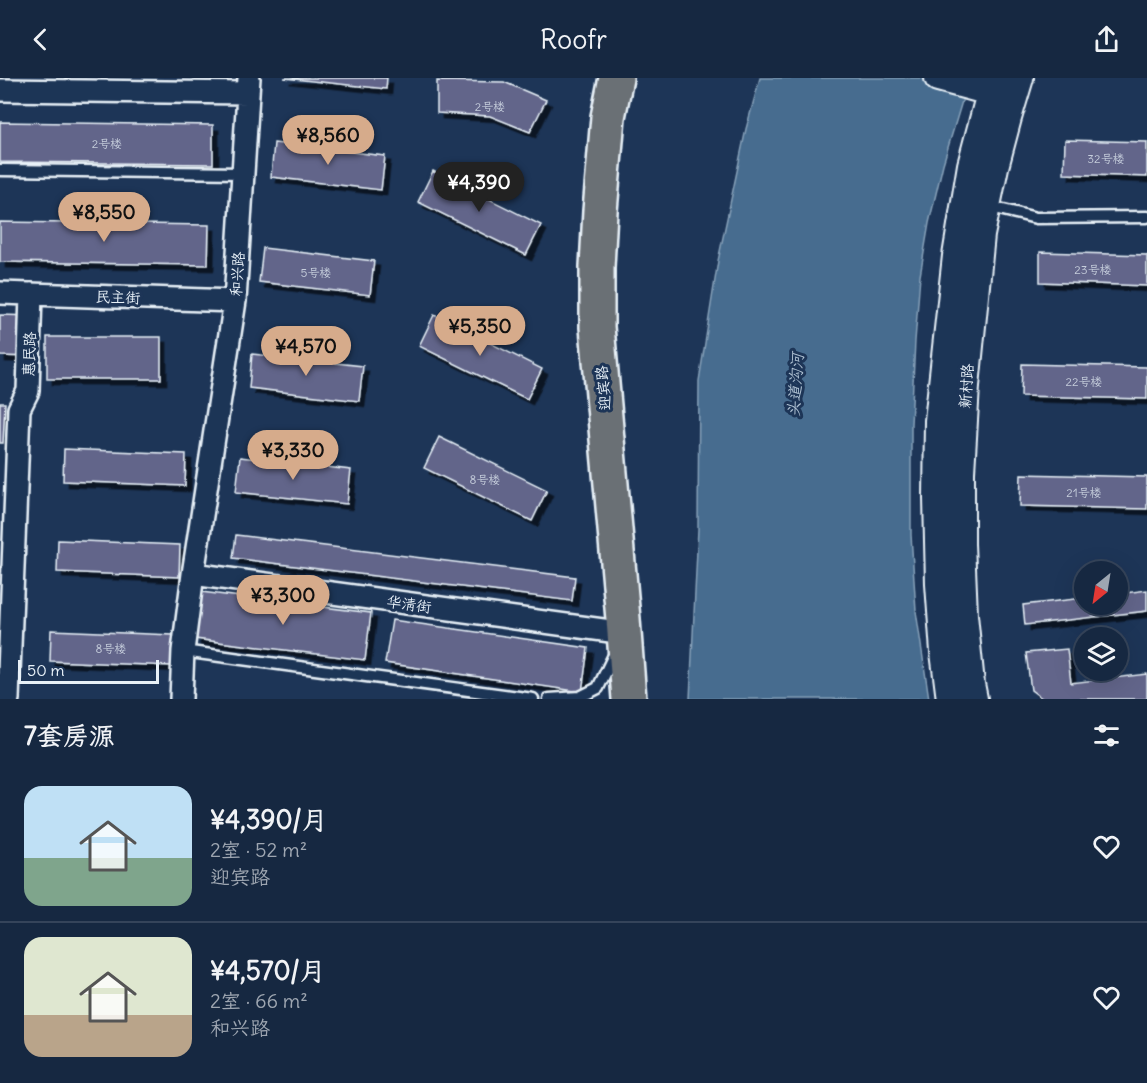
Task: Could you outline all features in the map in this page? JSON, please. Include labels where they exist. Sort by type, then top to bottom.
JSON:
[{"type":"main road","name":"迎宾路","points":[[616,78],[608,117],[600,211],[597,327],[629,699]]},
{"type":"street","points":[[938,78],[1005,86]]},
{"type":"street","points":[[0,90],[248,86]]},
{"type":"street","name":"和兴路","points":[[181,699],[183,651],[193,574],[235,301],[248,86]]},
{"type":"street","name":"新村路","points":[[974,699],[970,684],[964,615],[961,472],[973,304],[981,235],[995,167],[1005,86]]},
{"type":"street","name":"新村路","points":[[950,699],[939,584],[938,422],[956,256],[971,165],[1005,86]]},
{"type":"street","name":"民主街","points":[[0,293],[235,301]]},
{"type":"street","name":"惠民路","points":[[8,699],[19,409],[28,392],[31,294]]},
{"type":"street","name":"华清街","points":[[193,574],[625,633]]},
{"type":"lane","points":[[0,170],[243,173]]},
{"type":"lane","points":[[987,206],[1036,218],[1147,217]]},
{"type":"lane","points":[[549,699],[580,697],[598,688],[625,633]]},
{"type":"lane","points":[[183,651],[533,699]]},
{"type":"water","name":"头道沟河","points":[[760,78],[969,78],[943,164],[929,223],[920,276],[915,341],[911,424],[911,535],[916,611],[929,699],[690,699],[698,529],[699,381],[718,261],[746,129]]},
{"type":"building","points":[[284,78],[387,78],[386,89]]},
{"type":"building","points":[[437,81],[504,82],[546,100],[530,132],[490,116],[437,113]]},
{"type":"building","points":[[0,122],[213,125],[213,164],[0,162]]},
{"type":"building","points":[[1065,140],[1147,142],[1147,177],[1064,174]]},
{"type":"building","points":[[274,143],[385,156],[381,190],[271,177]]},
{"type":"building","points":[[433,171],[541,225],[526,255],[418,202]]},
{"type":"building","points":[[0,222],[209,225],[208,265],[0,262]]},
{"type":"building","points":[[263,248],[374,261],[370,295],[259,282]]},
{"type":"building","points":[[1040,252],[1147,255],[1147,286],[1040,282]]},
{"type":"building","points":[[0,315],[35,316],[34,357],[0,356]]},
{"type":"building","points":[[434,315],[542,369],[527,399],[419,346]]},
{"type":"building","points":[[47,337],[161,337],[161,379],[47,379]]},
{"type":"building","points":[[252,354],[363,366],[359,401],[249,388]]},
{"type":"building","points":[[1022,364],[1147,367],[1147,399],[1021,396]]},
{"type":"building","points":[[0,403],[5,403],[3,443],[0,443]]},
{"type":"building","points":[[439,437],[547,490],[532,521],[424,468]]},
{"type":"building","points":[[64,449],[186,454],[185,486],[63,481]]},
{"type":"building","points":[[240,457],[351,470],[347,504],[236,492]]},
{"type":"building","points":[[1021,474],[1147,477],[1147,509],[1020,506]]},
{"type":"building","points":[[236,535],[575,577],[572,601],[233,558]]},
{"type":"building","points":[[58,540],[180,545],[179,577],[57,572]]},
{"type":"building","points":[[1147,590],[1147,611],[1128,613],[1128,593]]},
{"type":"building","points":[[201,592],[371,613],[365,660],[195,639]]},
{"type":"building","points":[[1074,599],[1074,615],[1112,615],[1025,625],[1023,605]]},
{"type":"building","points":[[392,620],[588,648],[582,692],[385,663]]},
{"type":"building","points":[[51,630],[173,635],[172,666],[50,661]]},
{"type":"building","points":[[1067,649],[1071,683],[1128,681],[1128,676],[1147,674],[1147,699],[1043,699],[1031,690],[1026,653]]}]
